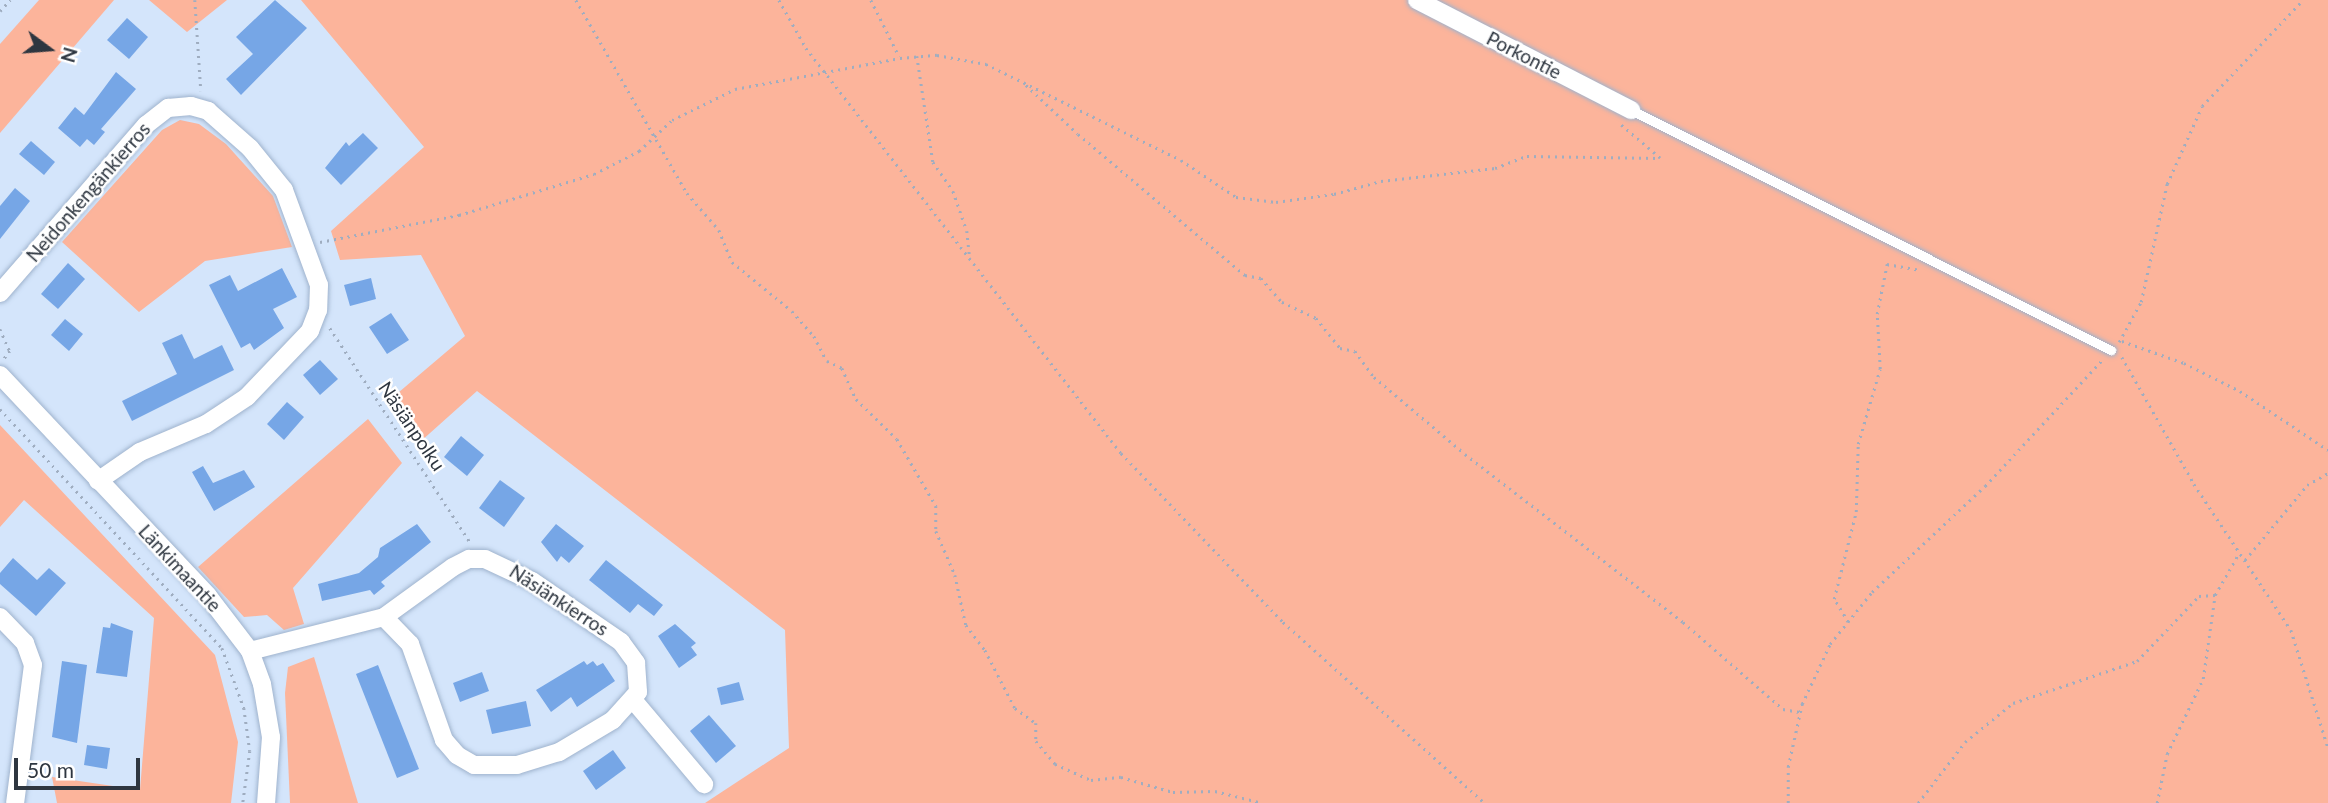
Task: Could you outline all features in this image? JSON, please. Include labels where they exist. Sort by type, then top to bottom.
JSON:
[{"type":"street","name":"Porkontie","points":[[1417,0],[1626,117]]},
{"type":"street","name":"Neidonkengänkierros","points":[[0,293],[146,125],[175,106],[200,108]]},
{"type":"street","points":[[98,481],[140,452],[206,424],[247,397],[301,343],[318,310],[319,285],[307,245],[284,190],[269,170],[225,124],[200,108]]},
{"type":"street","name":"Länkimaantie","points":[[0,375],[208,596],[250,651],[262,684],[271,737],[266,803]]},
{"type":"street","points":[[250,651],[384,617],[453,567],[477,559]]},
{"type":"street","name":"Näsiänkierros","points":[[477,559],[509,567],[621,642],[639,673],[634,701]]},
{"type":"street","points":[[0,617],[25,643],[33,665],[15,803]]},
{"type":"street","points":[[384,617],[410,644],[444,740],[457,755],[474,765],[500,767],[539,760],[613,720],[634,701],[704,784]]},
{"type":"lane","points":[[1626,117],[2114,346]]},
{"type":"path","points":[[0,11],[10,0]]},
{"type":"path","points":[[195,0],[202,72],[200,108]]},
{"type":"path","points":[[576,0],[687,193],[719,230],[732,262],[792,311],[814,336],[827,361],[842,368],[856,399],[897,439],[936,506],[936,531],[955,575],[966,625],[985,650],[1015,708],[1036,723],[1036,741],[1055,764],[1091,779],[1121,777],[1173,792],[1215,791],[1263,803]]},
{"type":"path","points":[[779,0],[822,69],[1130,463],[1283,622],[1485,803]]},
{"type":"path","points":[[871,0],[900,58]]},
{"type":"path","points":[[1788,803],[1788,767],[1800,712],[1830,643],[1872,592],[1985,486],[2120,341],[2141,302],[2167,184],[2202,106],[2303,0]]},
{"type":"path","points":[[307,245],[376,233],[508,201],[594,174],[639,151],[672,120],[735,89],[785,82],[822,69],[917,56],[937,55],[986,64],[1181,160],[1236,197],[1276,202],[1335,194],[1381,181],[1495,168],[1528,156],[1660,158],[1626,117]]},
{"type":"path","points":[[917,56],[933,162],[953,191],[967,231],[970,260]]},
{"type":"path","points":[[1024,82],[1078,134],[1245,275],[1261,278],[1282,302],[1316,318],[1340,348],[1355,351],[1374,377],[1424,415],[1465,454],[1683,622],[1783,709],[1800,712]]},
{"type":"path","points":[[1848,622],[1834,598],[1856,512],[1858,444],[1880,369],[1877,314],[1887,264],[1921,271]]},
{"type":"path","name":"Näsiänpolku","points":[[318,310],[467,533],[477,559]]},
{"type":"path","points":[[0,329],[10,351],[0,365]]},
{"type":"path","points":[[2120,341],[2184,363],[2240,391],[2328,450]]},
{"type":"path","points":[[2114,346],[2150,412],[2291,630],[2328,747]]},
{"type":"path","points":[[0,410],[222,648],[244,708],[250,751],[243,803]]},
{"type":"path","points":[[2245,560],[2307,485],[2328,473]]},
{"type":"path","points":[[2157,803],[2167,754],[2203,679],[2215,595],[2239,552]]},
{"type":"path","points":[[1918,803],[1965,742],[2013,703],[2137,661],[2199,596],[2215,595]]},
{"type":"shaded area","points":[[39,0],[114,0],[0,133],[0,44]]},
{"type":"shaded area","points":[[149,0],[227,0],[187,32]]},
{"type":"shaded area","points":[[301,0],[2328,0],[2328,803],[705,803],[789,748],[785,630],[477,391],[420,442],[392,398],[465,336],[421,255],[340,260],[331,231],[424,147]]},
{"type":"shaded area","points":[[180,120],[199,124],[226,144],[273,196],[292,247],[205,261],[139,312],[62,242],[162,130]]},
{"type":"shaded area","points":[[368,419],[402,463],[293,588],[304,624],[284,630],[267,615],[244,617],[198,567]]},
{"type":"shaded area","points":[[0,425],[215,655],[238,742],[231,803],[57,803],[52,777],[140,790],[154,618],[24,500],[0,527]]},
{"type":"shaded area","points":[[314,657],[358,803],[290,803],[285,693],[288,667]]},
{"type":"building","points":[[275,0],[307,28],[241,95],[226,79],[253,54],[236,37]]},
{"type":"building","points":[[127,18],[148,37],[129,59],[107,40]]},
{"type":"building","points":[[116,72],[136,89],[101,129],[105,132],[94,145],[87,139],[80,147],[58,128],[75,107],[84,115]]},
{"type":"building","points":[[363,133],[378,148],[341,185],[325,168],[346,142],[349,146]]},
{"type":"building","points":[[31,141],[55,162],[44,175],[19,154]]},
{"type":"building","points":[[15,188],[30,201],[0,239],[0,206]]},
{"type":"building","points":[[68,263],[85,279],[58,309],[41,294]]},
{"type":"building","points":[[282,268],[297,297],[273,309],[284,328],[254,350],[250,343],[241,348],[209,285],[230,275],[238,291]]},
{"type":"building","points":[[371,278],[376,299],[350,306],[344,285]]},
{"type":"building","points":[[391,313],[409,340],[387,354],[369,327]]},
{"type":"building","points":[[65,319],[83,334],[69,351],[51,335]]},
{"type":"building","points":[[182,334],[194,359],[222,345],[234,370],[132,421],[122,401],[177,374],[162,343]]},
{"type":"building","points":[[320,360],[338,379],[320,395],[303,375]]},
{"type":"building","points":[[287,402],[304,417],[284,440],[267,424]]},
{"type":"building","points":[[461,436],[484,455],[467,476],[444,457]]},
{"type":"building","points":[[203,466],[213,483],[244,470],[255,487],[214,511],[192,472]]},
{"type":"building","points":[[500,480],[525,498],[504,527],[479,508]]},
{"type":"building","points":[[417,524],[431,542],[381,582],[385,586],[374,595],[370,590],[322,601],[318,584],[359,573],[378,557],[380,548]]},
{"type":"building","points":[[556,524],[584,546],[569,563],[561,556],[557,562],[541,542]]},
{"type":"building","points":[[13,558],[37,580],[49,568],[66,583],[36,616],[0,584],[0,573]]},
{"type":"building","points":[[606,560],[663,605],[654,616],[638,604],[630,613],[589,580]]},
{"type":"building","points":[[111,623],[133,631],[127,677],[96,673],[103,627],[110,628]]},
{"type":"building","points":[[675,624],[696,643],[691,647],[697,655],[679,668],[658,636]]},
{"type":"building","points":[[62,661],[87,665],[77,743],[52,737]]},
{"type":"building","points":[[584,661],[587,665],[593,661],[597,666],[603,663],[615,681],[577,707],[571,697],[551,712],[536,690]]},
{"type":"building","points":[[378,665],[419,769],[397,778],[356,674]]},
{"type":"building","points":[[482,672],[489,691],[460,702],[453,683]]},
{"type":"building","points":[[739,682],[744,700],[721,705],[717,688]]},
{"type":"building","points":[[526,701],[531,726],[492,734],[486,710]]},
{"type":"building","points":[[709,715],[736,746],[716,763],[690,731]]},
{"type":"building","points":[[87,745],[110,748],[107,769],[84,765]]},
{"type":"building","points":[[613,750],[626,768],[596,790],[583,771]]}]
